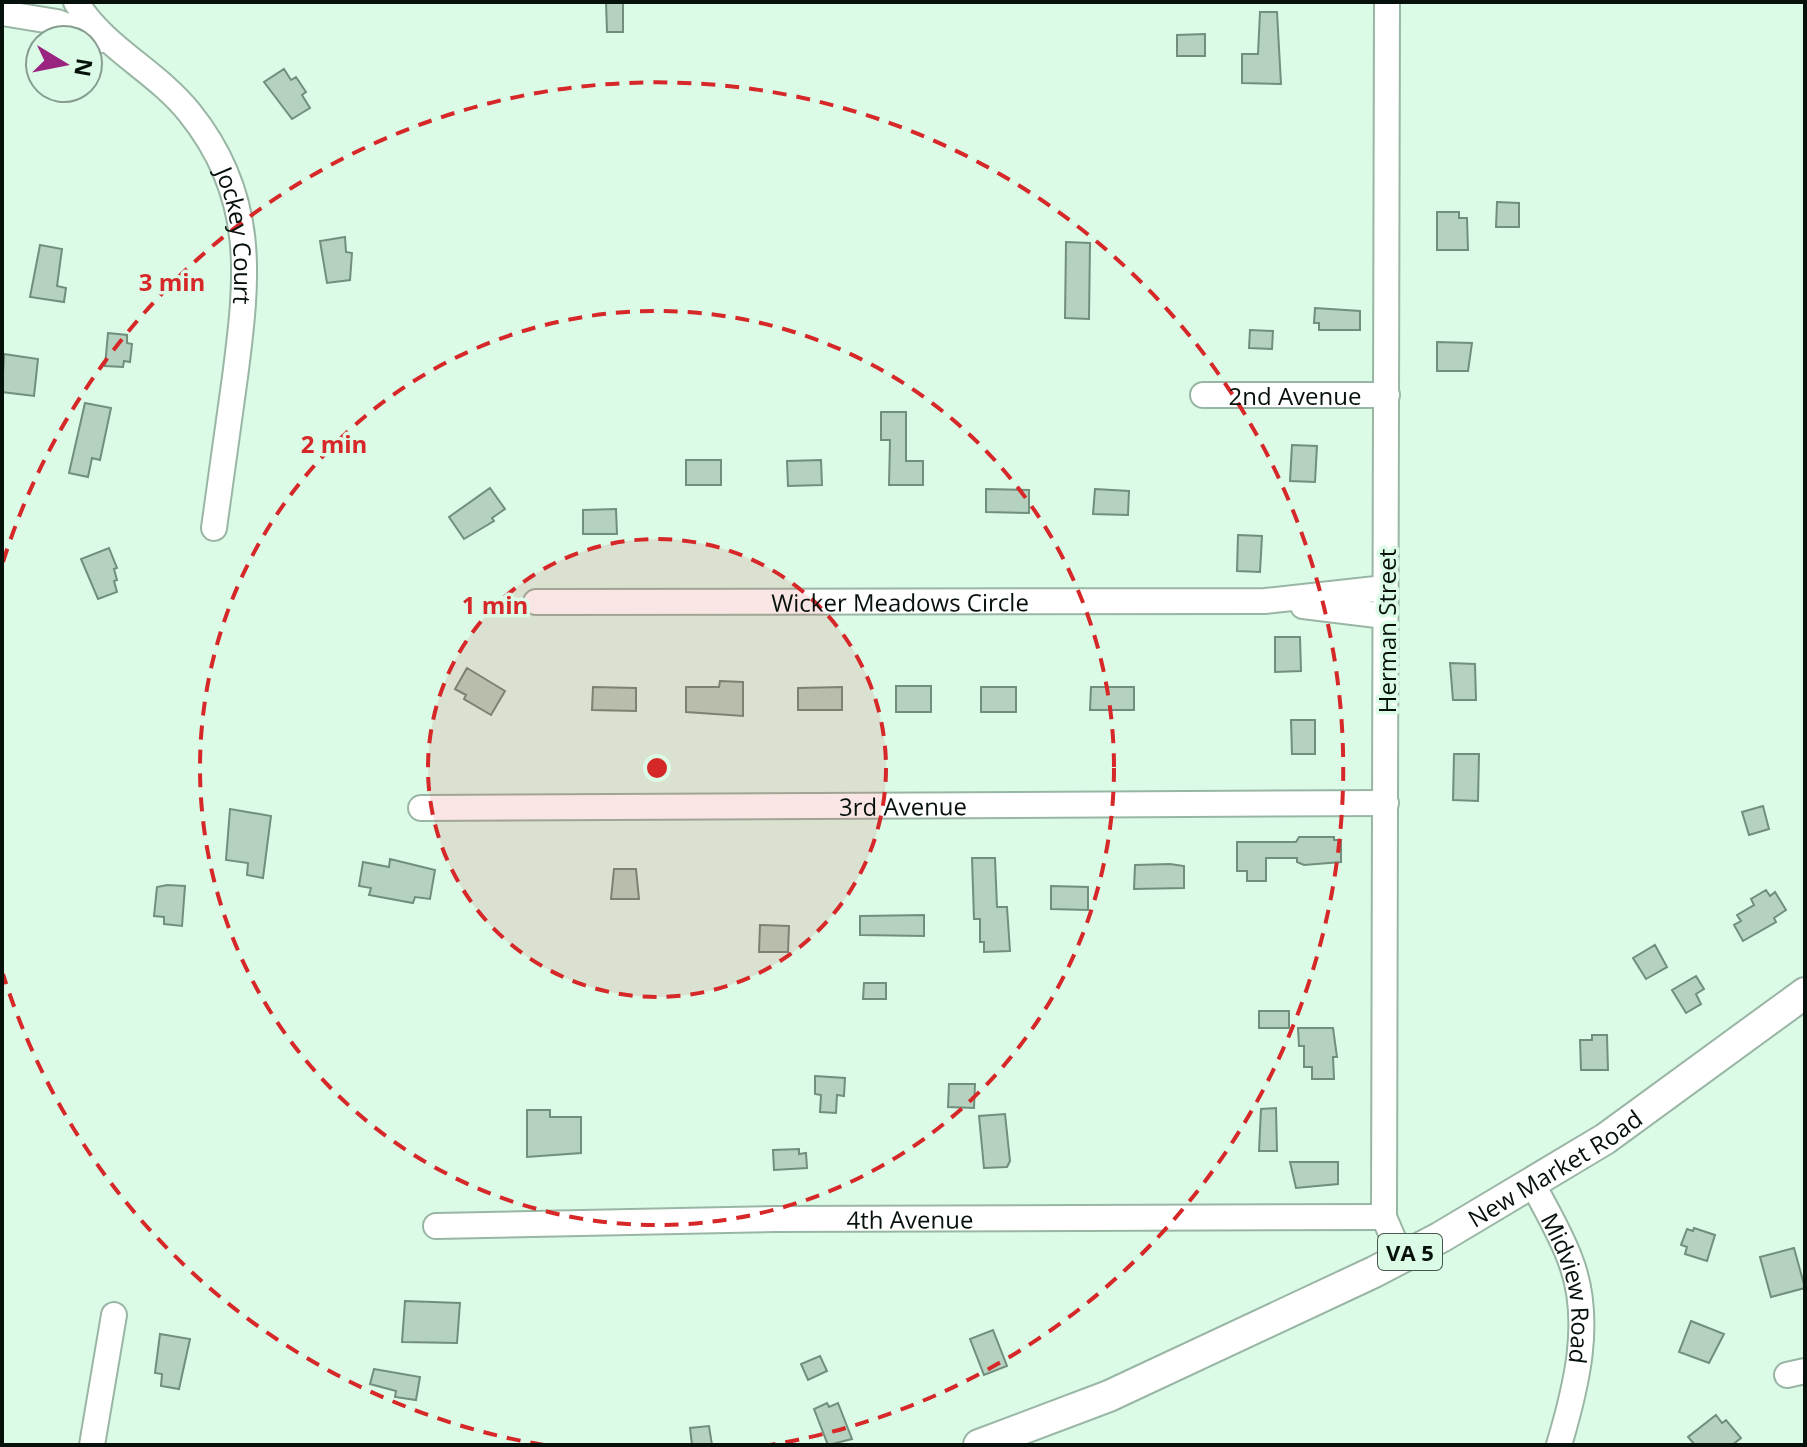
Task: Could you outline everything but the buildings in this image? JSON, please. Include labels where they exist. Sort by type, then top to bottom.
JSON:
[{"type":"main road","name":"New Market Road","points":[[979,1445],[1109,1396],[1401,1257],[1533,1184],[1682,1086],[1805,993]]},
{"type":"street","name":"Jockey Court","points":[[76,2],[106,41],[161,83],[188,110],[211,142],[227,173],[239,210],[247,280],[214,528]]},
{"type":"street","name":"Herman Street","points":[[1387,2],[1384,1217],[1401,1257]]},
{"type":"street","points":[[2,13],[57,22],[106,41]]},
{"type":"street","name":"2nd Avenue","points":[[1203,395],[1387,395]]},
{"type":"street","name":"Wicker Meadows Circle","points":[[536,602],[1265,601],[1385,588]]},
{"type":"street","name":"Wicker Meadows Circle","points":[[1265,601],[1385,616]]},
{"type":"street","name":"3rd Avenue","points":[[421,808],[1386,803]]},
{"type":"street","name":"Midview Road","points":[[1533,1184],[1571,1261],[1580,1304],[1577,1371],[1559,1445]]},
{"type":"street","name":"4th Avenue","points":[[436,1226],[774,1219],[1384,1217]]},
{"type":"street","points":[[92,1445],[114,1315]]}]
